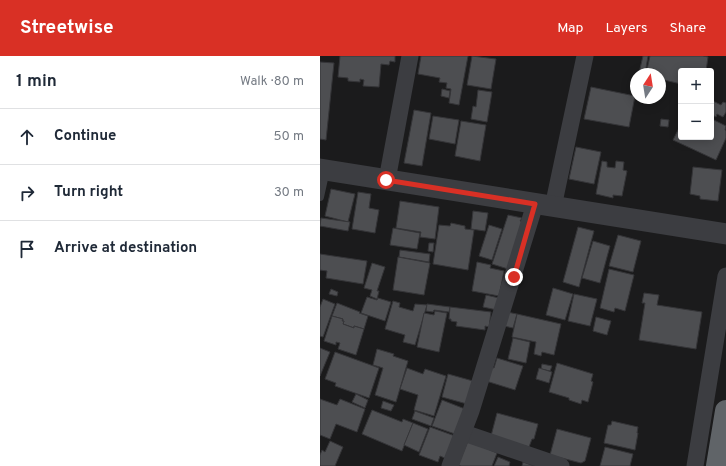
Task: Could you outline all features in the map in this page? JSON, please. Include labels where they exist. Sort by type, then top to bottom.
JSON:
[{"type":"highway","points":[[717,466],[726,411]]},
{"type":"street","points":[[386,180],[410,56]]},
{"type":"street","points":[[450,466],[464,433],[511,284],[544,205],[585,56]]},
{"type":"street","points":[[323,169],[726,234]]},
{"type":"street","points":[[695,466],[726,276]]},
{"type":"street","points":[[464,433],[561,466]]},
{"type":"lane","points":[[320,197],[323,169]]},
{"type":"building","points":[[340,56],[395,56],[395,62],[390,61],[389,65],[381,64],[379,87],[363,86],[364,80],[360,79],[360,82],[348,81],[348,78],[338,77]]},
{"type":"building","points":[[421,56],[468,56],[459,105],[449,103],[451,89],[446,88],[447,83],[439,82],[440,78],[418,74]]},
{"type":"building","points":[[472,56],[496,59],[491,89],[467,85]]},
{"type":"building","points":[[643,56],[648,56],[646,68],[640,68]]},
{"type":"building","points":[[650,56],[708,57],[706,68],[678,68],[678,83],[666,80],[666,68],[647,68]]},
{"type":"building","points":[[320,62],[334,63],[326,140],[320,139]]},
{"type":"building","points":[[591,87],[630,95],[630,104],[633,104],[629,127],[584,119]]},
{"type":"building","points":[[442,89],[450,91],[449,98],[441,96]]},
{"type":"building","points":[[478,90],[492,92],[487,122],[471,119],[473,106],[476,107]]},
{"type":"building","points":[[714,102],[721,105],[723,102],[726,103],[726,112],[723,117],[717,114],[716,117],[714,116]]},
{"type":"building","points":[[414,110],[431,113],[422,166],[404,163]]},
{"type":"building","points":[[433,116],[459,120],[455,144],[429,139]]},
{"type":"building","points":[[661,119],[669,120],[668,127],[660,126]]},
{"type":"building","points":[[714,120],[726,126],[726,138],[716,160],[673,140],[678,130],[678,140],[714,140]]},
{"type":"building","points":[[461,121],[486,125],[480,161],[455,156]]},
{"type":"building","points":[[576,147],[601,152],[594,184],[569,179]]},
{"type":"building","points":[[602,161],[607,162],[607,167],[615,168],[616,161],[624,162],[623,170],[627,171],[622,196],[613,195],[613,198],[596,194]]},
{"type":"building","points":[[693,167],[722,170],[718,201],[700,199],[700,196],[690,194]]},
{"type":"building","points":[[331,189],[355,194],[348,222],[325,216]]},
{"type":"building","points":[[358,192],[371,194],[369,208],[379,210],[375,233],[352,229]]},
{"type":"building","points":[[400,201],[439,207],[435,239],[420,237],[421,232],[396,228]]},
{"type":"building","points":[[473,211],[488,213],[485,231],[471,229]]},
{"type":"building","points":[[508,215],[522,218],[520,221],[524,222],[508,269],[492,264]]},
{"type":"building","points":[[321,218],[350,222],[348,231],[320,226]]},
{"type":"building","points":[[451,223],[465,226],[465,229],[474,230],[468,270],[433,264],[439,225],[450,226]]},
{"type":"building","points":[[489,225],[502,229],[492,260],[479,256]]},
{"type":"building","points":[[578,227],[594,231],[579,287],[563,282]]},
{"type":"building","points":[[393,228],[420,233],[417,249],[390,245]]},
{"type":"building","points":[[618,235],[641,241],[633,272],[609,266]]},
{"type":"building","points":[[593,241],[610,246],[600,283],[582,278]]},
{"type":"building","points":[[429,243],[434,243],[433,252],[428,251]]},
{"type":"building","points":[[400,250],[430,254],[429,262],[399,257]]},
{"type":"building","points":[[320,254],[367,261],[363,284],[326,278],[327,271],[320,270]]},
{"type":"building","points":[[398,257],[430,263],[424,295],[393,290]]},
{"type":"building","points":[[477,262],[491,265],[490,268],[504,271],[499,296],[472,291]]},
{"type":"building","points":[[372,263],[385,267],[377,291],[379,291],[377,299],[370,296],[372,290],[364,288]]},
{"type":"building","points":[[609,269],[634,275],[625,311],[615,308],[614,312],[600,308]]},
{"type":"building","points":[[553,288],[573,294],[565,320],[546,315]]},
{"type":"building","points":[[331,289],[338,292],[337,296],[329,294]]},
{"type":"building","points":[[644,293],[659,295],[657,305],[702,312],[696,349],[639,340],[645,303],[642,303]]},
{"type":"building","points":[[574,294],[597,299],[590,326],[568,321]]},
{"type":"building","points":[[486,295],[499,298],[497,310],[483,307]]},
{"type":"building","points":[[367,297],[377,300],[378,298],[391,302],[385,321],[361,313]]},
{"type":"building","points":[[323,299],[335,304],[323,337],[320,336],[320,307]]},
{"type":"building","points":[[393,301],[400,303],[399,307],[413,311],[415,304],[427,305],[415,345],[403,342],[405,335],[385,329]]},
{"type":"building","points":[[337,303],[368,316],[364,329],[354,326],[354,328],[343,324],[343,319],[332,316]]},
{"type":"building","points":[[427,304],[450,307],[449,312],[434,310],[433,312],[426,311]]},
{"type":"building","points":[[450,307],[491,312],[489,327],[485,326],[485,330],[456,326],[457,322],[449,319]]},
{"type":"building","points":[[435,311],[447,313],[439,352],[417,347],[424,313],[434,315]]},
{"type":"building","points":[[507,312],[517,314],[513,328],[504,326]]},
{"type":"building","points":[[517,314],[561,324],[554,355],[542,352],[541,356],[534,354],[536,342],[512,337]]},
{"type":"building","points":[[332,316],[343,319],[343,324],[354,328],[354,326],[364,329],[356,355],[338,349],[340,343],[336,342],[336,345],[324,341]]},
{"type":"building","points":[[596,317],[611,321],[607,335],[593,331]]},
{"type":"building","points":[[513,338],[530,342],[526,363],[508,359]]},
{"type":"building","points":[[320,348],[330,352],[320,376]]},
{"type":"building","points":[[377,349],[394,354],[393,356],[408,361],[396,402],[375,395],[383,368],[373,365]]},
{"type":"building","points":[[335,352],[379,368],[369,398],[335,386],[336,383],[325,379]]},
{"type":"building","points":[[497,358],[523,366],[515,390],[486,381],[491,367],[494,368]]},
{"type":"building","points":[[557,363],[593,374],[591,381],[593,382],[588,402],[582,400],[581,404],[569,400],[569,398],[549,392]]},
{"type":"building","points":[[542,364],[552,366],[550,371],[541,369]]},
{"type":"building","points":[[407,368],[423,374],[425,369],[446,376],[434,416],[414,410],[418,395],[400,389]]},
{"type":"building","points":[[539,368],[552,372],[549,383],[536,379]]},
{"type":"building","points":[[448,374],[473,381],[467,404],[442,397]]},
{"type":"building","points":[[356,394],[368,400],[365,408],[352,402]]},
{"type":"building","points":[[320,399],[337,405],[340,399],[365,409],[357,432],[336,424],[330,439],[320,435]]},
{"type":"building","points":[[442,400],[465,409],[455,434],[432,426]]},
{"type":"building","points":[[383,401],[394,405],[391,411],[381,408]]},
{"type":"building","points":[[372,410],[402,422],[403,419],[413,423],[402,451],[362,434]]},
{"type":"building","points":[[415,411],[434,418],[431,426],[412,419]]},
{"type":"building","points":[[497,413],[538,424],[534,439],[532,439],[529,447],[491,436]]},
{"type":"building","points":[[612,421],[638,427],[635,450],[604,443],[608,425],[611,425]]},
{"type":"building","points":[[413,423],[428,429],[419,452],[404,445]]},
{"type":"building","points":[[430,427],[455,436],[447,459],[440,456],[438,462],[419,455]]},
{"type":"building","points":[[557,429],[591,438],[585,461],[581,463],[550,455]]},
{"type":"building","points":[[330,441],[343,447],[335,466],[320,466],[320,455],[322,450],[325,452]]},
{"type":"building","points":[[468,441],[497,453],[492,466],[458,465]]},
{"type":"building","points":[[605,447],[633,454],[630,466],[600,466]]},
{"type":"building","points":[[498,457],[510,462],[509,466],[494,466]]},
{"type":"building","points":[[523,462],[534,466],[522,466]]},
{"type":"route","points":[[386,180],[535,204],[514,277]]}]
